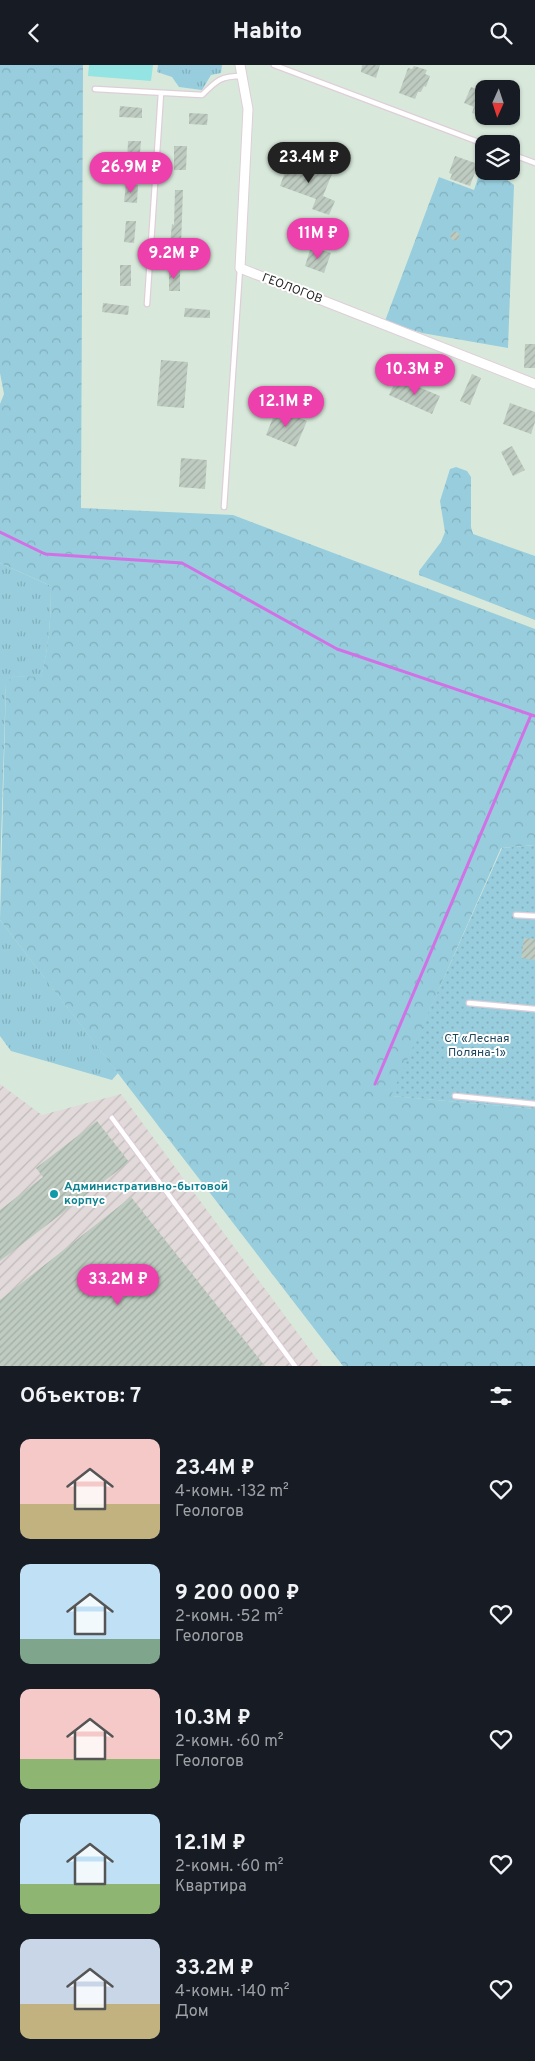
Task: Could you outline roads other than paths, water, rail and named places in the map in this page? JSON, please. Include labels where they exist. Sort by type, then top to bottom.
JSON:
[{"type":"street","points":[[240,65],[248,109],[240,268]]},
{"type":"street","name":"ГЕОЛОГОВ","points":[[240,268],[535,383]]},
{"type":"lane","points":[[274,65],[475,141]]},
{"type":"lane","points":[[95,89],[202,95],[218,80],[230,76],[242,76]]},
{"type":"lane","points":[[147,304],[161,93]]},
{"type":"lane","points":[[520,157],[535,163]]},
{"type":"lane","points":[[224,507],[240,268]]},
{"type":"lane","points":[[516,915],[535,916]]},
{"type":"lane","points":[[469,1003],[535,1009]]},
{"type":"lane","points":[[455,1096],[535,1103]]},
{"type":"lane","points":[[112,1118],[295,1366]]},
{"type":"waterway","points":[[0,532],[45,554],[182,563],[337,649],[535,716]]},
{"type":"waterway","points":[[375,1084],[531,715]]},
{"type":"place","name":"Административно-бытовой корпус","points":[[54,1194]]},
{"type":"park label","name":"СТ «Лесная Поляна-1»","points":[[477,1046]]}]
